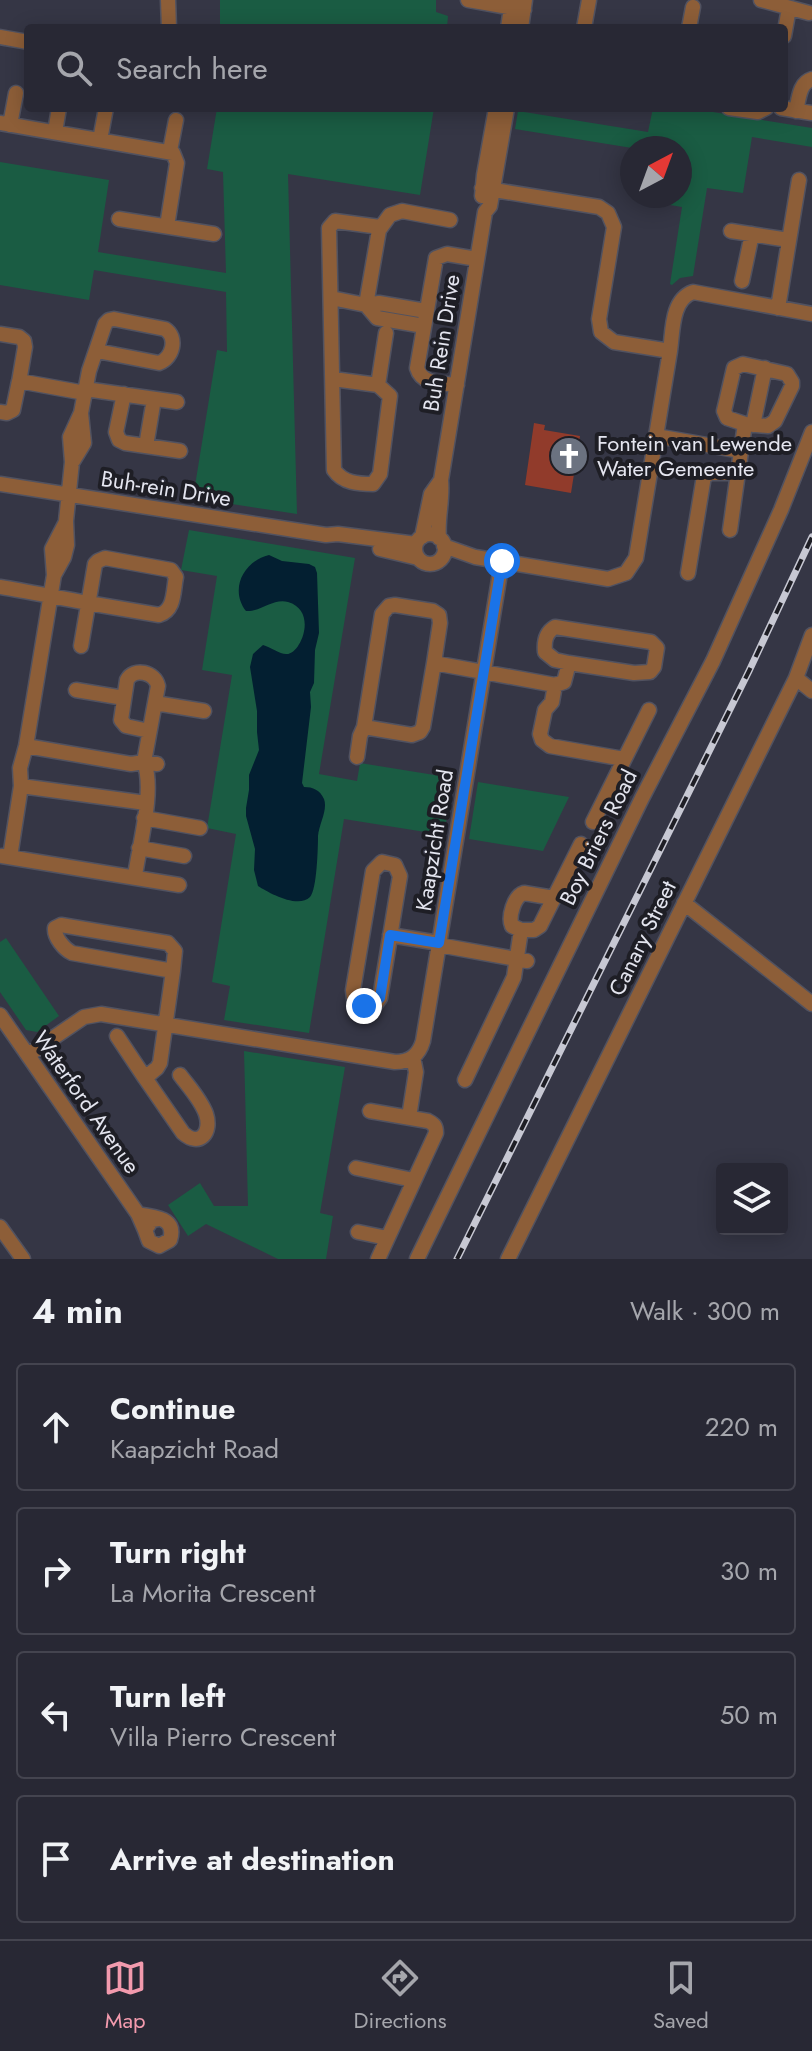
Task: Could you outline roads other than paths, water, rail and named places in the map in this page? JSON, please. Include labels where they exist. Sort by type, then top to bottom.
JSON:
[{"type":"street","points":[[168,0],[169,24]]},
{"type":"street","points":[[468,0],[518,4]]},
{"type":"street","points":[[585,24],[589,0]]},
{"type":"street","points":[[761,0],[809,13]]},
{"type":"street","points":[[510,24],[518,4]]},
{"type":"street","points":[[518,4],[520,24]]},
{"type":"street","points":[[690,24],[693,7]]},
{"type":"street","points":[[786,24],[789,8]]},
{"type":"street","points":[[0,37],[24,41]]},
{"type":"street","points":[[812,79],[802,85],[789,109],[812,113]]},
{"type":"street","points":[[16,93],[5,124],[170,151],[176,156],[167,226]]},
{"type":"street","points":[[55,132],[58,112]]},
{"type":"street","points":[[100,140],[105,112]]},
{"type":"street","name":"Buh Rein Drive","points":[[441,548],[438,521],[443,497],[441,480],[485,212],[490,206],[488,189],[496,112]]},
{"type":"street","name":"Buh Rein Drive","points":[[488,189],[506,112]]},
{"type":"street","points":[[170,151],[176,120]]},
{"type":"street","points":[[778,308],[799,180]]},
{"type":"street","points":[[488,189],[599,207],[608,213],[614,227],[599,319],[601,332],[614,342],[670,351]]},
{"type":"street","points":[[366,305],[380,227],[390,215],[397,212],[450,220]]},
{"type":"street","points":[[119,219],[214,234]]},
{"type":"street","points":[[333,379],[378,385],[387,391],[390,400],[380,474],[376,482],[347,481],[334,470],[329,228],[335,221],[380,227]]},
{"type":"street","points":[[731,231],[789,240]]},
{"type":"street","points":[[742,281],[752,234]]},
{"type":"street","points":[[457,385],[427,381],[418,374],[417,368],[436,258],[447,254],[477,259]]},
{"type":"street","points":[[441,548],[431,564],[422,562],[419,546],[431,534],[441,548],[457,557],[475,557],[608,579],[626,573],[636,558],[677,308],[681,299],[688,293],[698,292],[812,314]]},
{"type":"street","points":[[331,298],[366,305],[379,303],[425,319]]},
{"type":"street","points":[[97,351],[162,362],[168,357],[173,339],[165,329],[109,320],[89,371],[81,413],[84,443],[72,462],[66,521],[52,549],[54,575],[51,596],[26,746],[21,758],[21,786],[5,856],[179,885]]},
{"type":"street","points":[[378,385],[386,333]]},
{"type":"street","points":[[0,334],[19,337],[25,347],[13,410],[0,412]]},
{"type":"street","points":[[743,364],[787,374],[792,386],[775,421],[768,426],[749,425],[727,418],[724,411],[733,370],[743,364]]},
{"type":"street","points":[[730,530],[741,451],[765,368]]},
{"type":"street","points":[[19,382],[177,402]]},
{"type":"street","points":[[124,394],[116,432],[118,438],[125,443],[180,451]]},
{"type":"street","points":[[146,446],[154,399]]},
{"type":"street","name":"Boy Briers Road","points":[[417,1259],[642,798],[713,661],[781,510],[812,432]]},
{"type":"street","points":[[656,436],[741,451]]},
{"type":"street","points":[[688,573],[704,476],[738,473]]},
{"type":"street","name":"Buh Rein Drive","points":[[419,546],[431,494],[441,480]]},
{"type":"street","name":"Buh-rein Drive","points":[[0,484],[336,539],[419,546]]},
{"type":"street","points":[[0,587],[88,603],[159,615],[171,607],[176,577],[171,570],[105,558],[95,564],[88,603],[81,646]]},
{"type":"street","name":"Kaapzicht Road","points":[[409,1117],[416,1072],[413,1057],[423,1041],[502,561]]},
{"type":"street","points":[[357,757],[382,614],[386,607],[395,605],[433,611],[439,615],[440,623],[423,727],[412,735],[364,727]]},
{"type":"street","points":[[555,627],[651,642],[657,648],[654,667],[646,673],[569,663],[555,660],[545,652],[547,635],[555,627]]},
{"type":"street","name":"Canary Street","points":[[508,1259],[796,678],[812,635]]},
{"type":"street","points":[[434,663],[555,685],[564,682],[569,663]]},
{"type":"street","points":[[135,876],[149,779],[149,731],[158,686],[151,674],[135,672],[130,675],[120,717],[123,724],[149,731]]},
{"type":"street","points":[[796,678],[812,691]]},
{"type":"street","points":[[555,685],[552,701],[544,713],[540,734],[544,742],[550,746],[624,759]]},
{"type":"street","points":[[76,690],[124,698]]},
{"type":"street","points":[[155,703],[204,711]]},
{"type":"street","points":[[593,822],[649,710]]},
{"type":"street","points":[[26,746],[131,764],[150,763]]},
{"type":"street","points":[[21,786],[145,810],[200,828]]},
{"type":"street","points":[[554,898],[519,894],[510,921],[512,926],[521,930],[538,929],[554,898],[581,844]]},
{"type":"street","points":[[139,848],[184,856]]},
{"type":"street","points":[[382,862],[395,865],[400,872],[390,935],[380,998],[371,1006],[364,1006],[354,999],[353,990],[373,871],[382,862]]},
{"type":"street","points":[[684,903],[812,1004]]},
{"type":"street","points":[[145,1078],[159,1066],[173,971],[175,951],[168,943],[61,925],[55,928],[55,933],[72,953],[173,971]]},
{"type":"street","points":[[465,1080],[522,960],[521,930]]},
{"type":"street","points":[[390,935],[522,960]]},
{"type":"street","points":[[28,1055],[78,1020],[101,1014],[395,1062],[413,1057]]},
{"type":"street","name":"Waterford Avenue","points":[[0,1015],[138,1214],[145,1230]]},
{"type":"street","points":[[117,1036],[186,1135],[193,1139],[200,1138],[207,1130],[205,1112],[180,1075]]},
{"type":"street","points":[[370,1111],[428,1121],[436,1128],[378,1259]]},
{"type":"street","points":[[356,1168],[413,1180]]},
{"type":"street","points":[[138,1214],[164,1220],[169,1223],[170,1240],[154,1245],[145,1230],[152,1220],[158,1219]]},
{"type":"street","points":[[0,1227],[23,1259]]},
{"type":"street","points":[[358,1232],[387,1238]]},
{"type":"water","points":[[269,555],[282,561],[309,564],[315,567],[317,573],[319,633],[302,783],[304,787],[320,793],[325,808],[318,836],[312,893],[305,900],[298,901],[284,899],[258,886],[254,870],[255,849],[246,816],[249,775],[259,750],[250,667],[253,654],[263,645],[284,654],[291,653],[301,641],[305,623],[303,614],[288,602],[246,611],[241,603],[239,585],[246,570],[252,563]]},
{"type":"railway","points":[[457,1259],[749,671],[812,537]]},
{"type":"place","name":"Fontein van Lewende Water Gemeente","points":[[569,456]]}]
